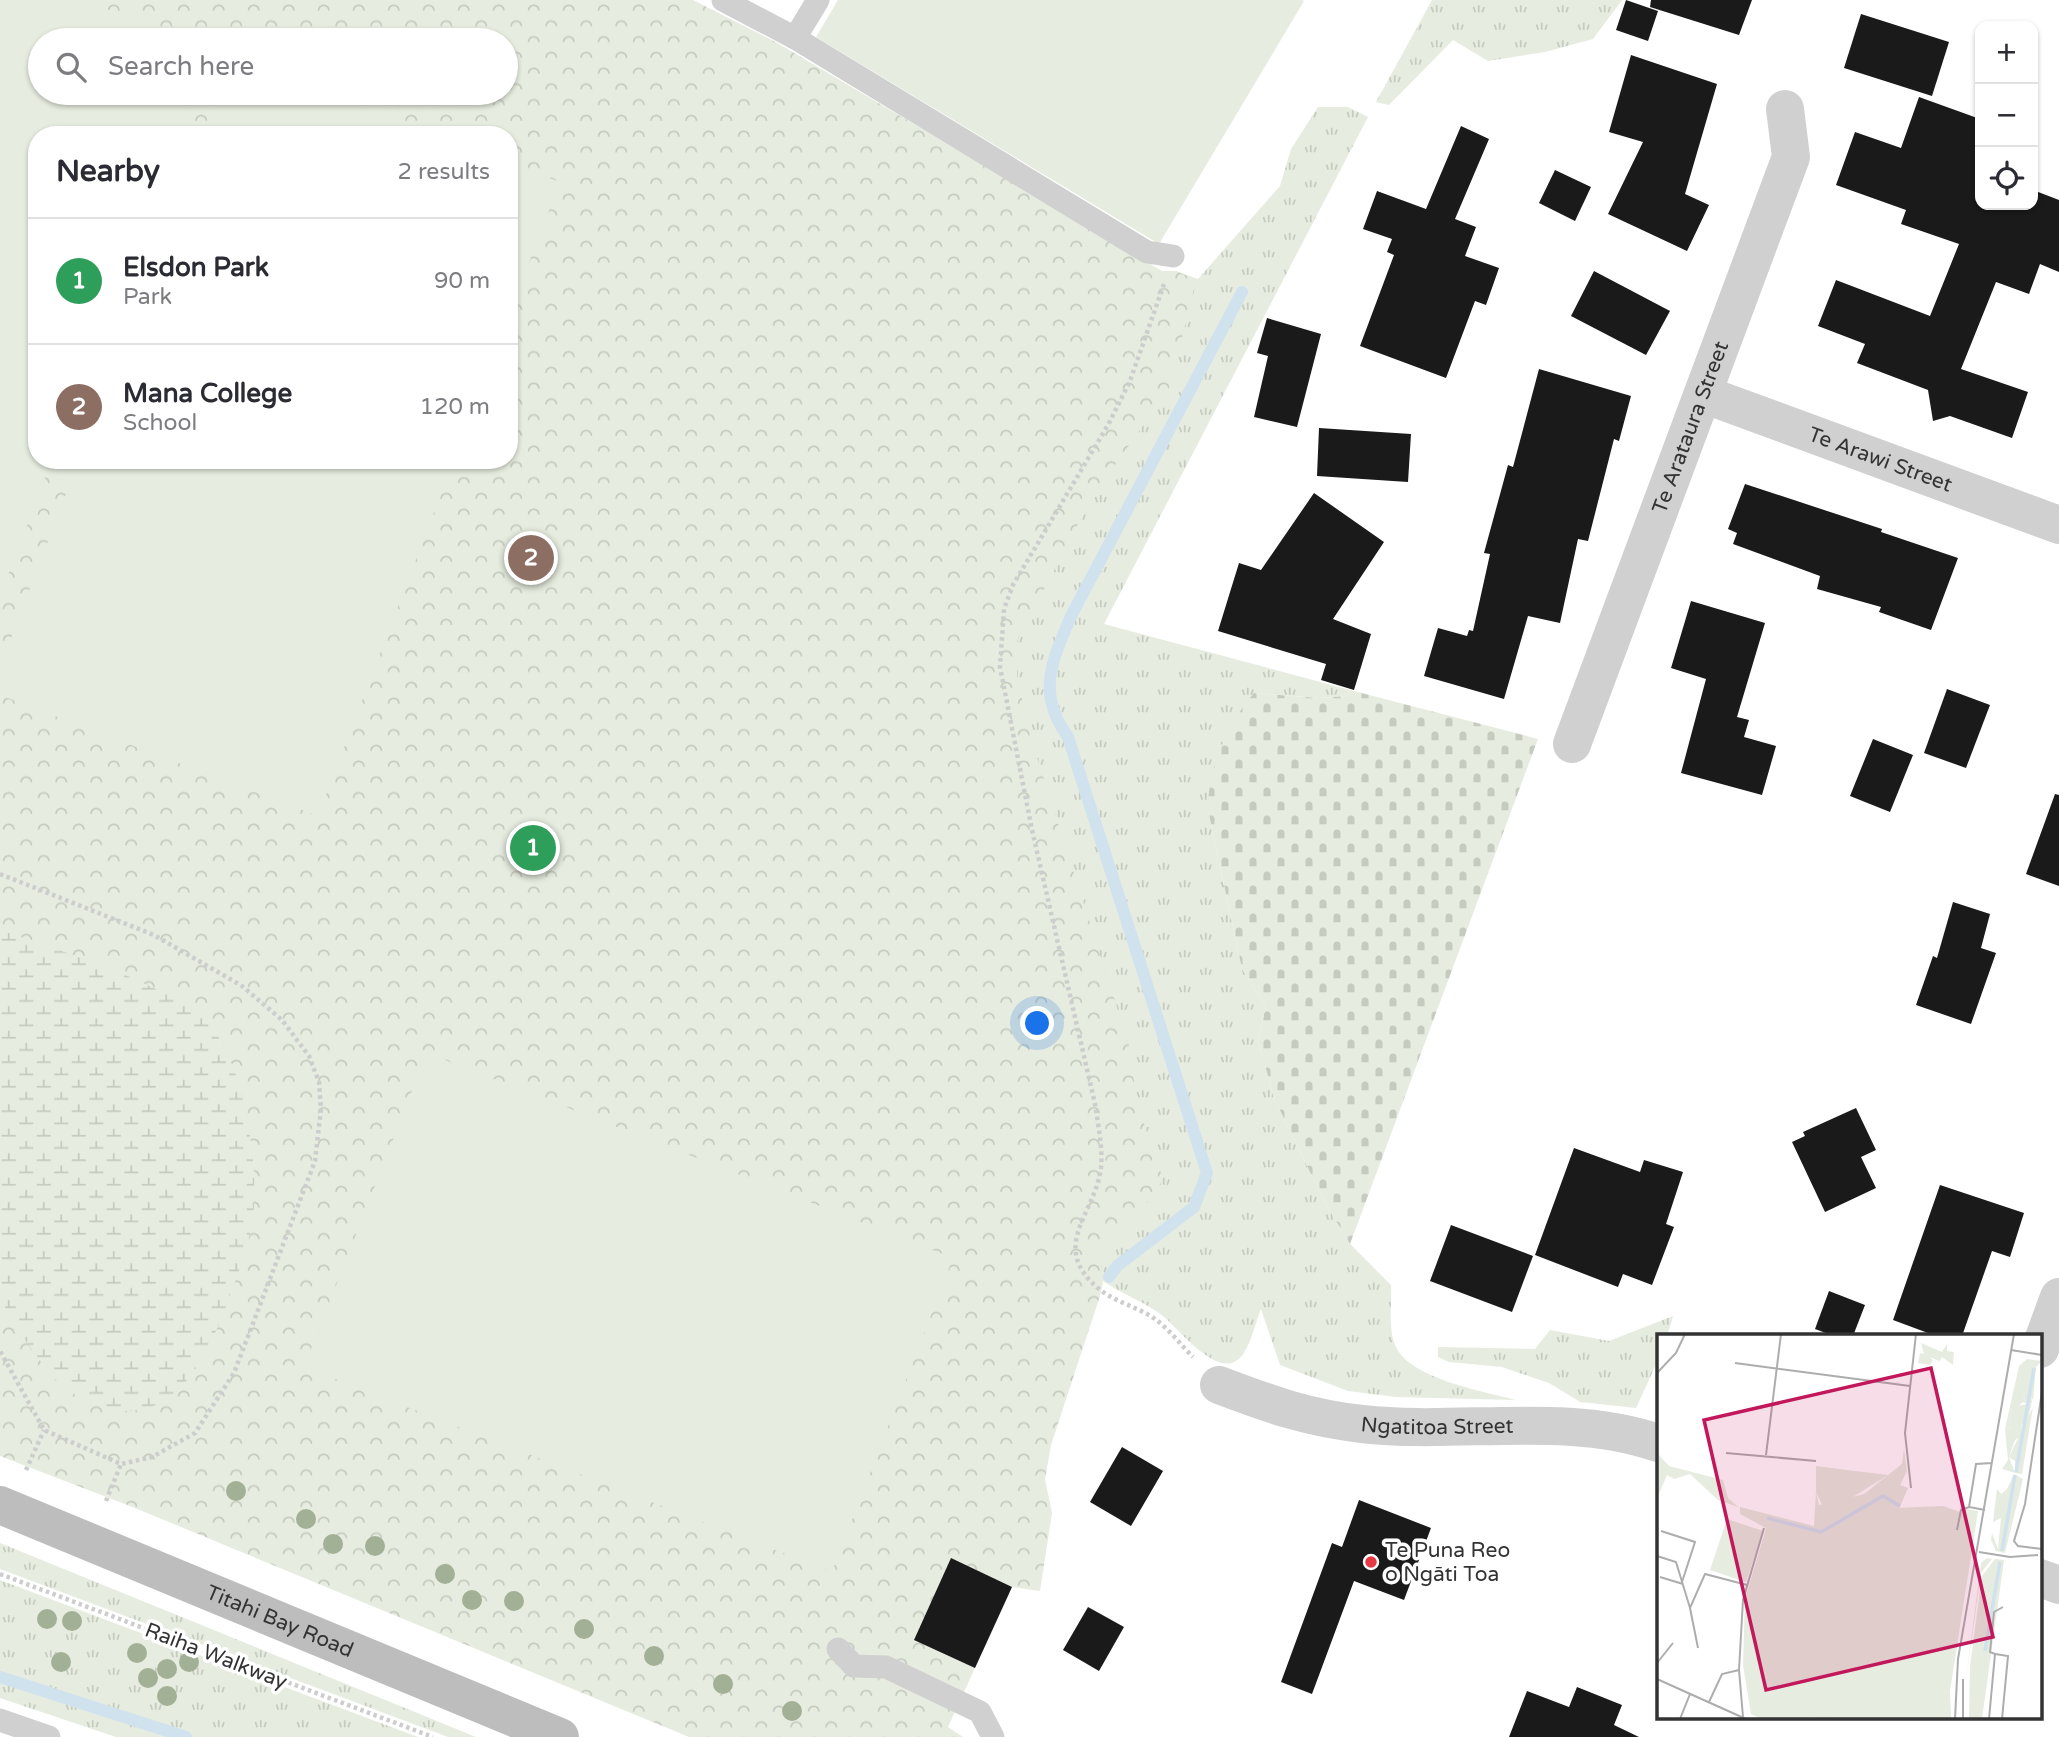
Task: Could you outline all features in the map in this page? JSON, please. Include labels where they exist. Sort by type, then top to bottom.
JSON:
[{"type":"main road","name":"Titahi Bay Road","points":[[0,1505],[561,1737]]},
{"type":"street","name":"Te Arataura Street","points":[[1572,744],[1791,157],[1785,109]]},
{"type":"street","name":"Te Arawi Street","points":[[1703,394],[2059,525]]},
{"type":"street","points":[[2042,1344],[2059,1297]]},
{"type":"street","name":"Ngatitoa Street","points":[[1219,1385],[1289,1412],[1364,1424],[1582,1429],[1633,1434],[1657,1443]]},
{"type":"street","points":[[2042,1579],[2059,1585]]},
{"type":"lane","points":[[723,0],[795,38],[1147,252],[1173,256]]},
{"type":"lane","points":[[795,38],[818,0]]},
{"type":"lane","points":[[838,1649],[854,1666],[886,1667],[980,1712],[993,1737]]},
{"type":"lane","points":[[0,1720],[49,1737]]},
{"type":"path","points":[[1173,256],[1130,381],[1108,425],[1013,585],[1004,609],[1000,667],[1032,830],[1095,1104],[1101,1168],[1076,1232],[1074,1251],[1082,1269],[1100,1289],[1157,1320],[1219,1385]]},
{"type":"path","points":[[0,874],[154,935],[242,986],[282,1020],[309,1056],[319,1083],[321,1109],[314,1161],[234,1373],[195,1433],[152,1457],[121,1464],[44,1430],[0,1351]]},
{"type":"path","points":[[26,1470],[44,1430]]},
{"type":"path","points":[[106,1501],[121,1464]]},
{"type":"path","name":"Raiha Walkway","points":[[0,1574],[433,1737]]},
{"type":"green space","points":[[0,0],[693,0],[774,41],[1162,271],[1176,271],[1197,280],[1168,391],[1094,494],[1017,641],[1017,676],[1030,735],[1129,1045],[1137,1103],[1163,1179],[1153,1196],[1100,1247],[1103,1283],[1100,1296],[1051,1445],[1045,1479],[1052,1513],[1040,1591],[1012,1587],[948,1727],[963,1737],[689,1737],[135,1508],[0,1456]]},
{"type":"green space","points":[[0,0],[82,0],[156,28],[28,28],[28,105],[186,105],[178,126],[28,126],[28,469],[49,469],[0,596]]},
{"type":"green space","points":[[838,0],[1304,1],[1159,244],[816,37]]},
{"type":"green space","points":[[1432,0],[1622,0],[1593,39],[1545,52],[1488,61],[1453,40],[1389,105],[1376,102]]},
{"type":"green space","points":[[213,105],[357,105],[412,126],[205,126]]},
{"type":"green space","points":[[1318,107],[1348,107],[1368,117],[1104,624],[1350,690],[1347,696],[1319,698],[1254,693],[1208,810],[1242,969],[1266,1006],[1258,1040],[1274,1098],[1324,1201],[1350,1244],[1391,1285],[1392,1331],[1395,1345],[1403,1357],[1415,1367],[1448,1382],[1516,1400],[1396,1397],[1348,1391],[1280,1365],[1261,1309],[1248,1346],[1239,1359],[1225,1364],[1215,1361],[1194,1346],[1159,1313],[1106,1283],[1090,1270],[1005,665],[1176,271],[1198,279],[1280,186],[1291,149]]},
{"type":"green space","points":[[518,166],[560,182],[518,291]]},
{"type":"green space","points":[[76,469],[451,469],[318,816],[0,695],[0,667]]},
{"type":"green space","points":[[1350,690],[1538,739],[1350,1244],[1324,1201],[1274,1098],[1258,1040],[1266,1006],[1242,969],[1208,810],[1211,778],[1221,747],[1235,719],[1254,693],[1319,698],[1347,696]]},
{"type":"green space","points":[[0,930],[113,970],[171,997],[211,1027],[233,1066],[247,1118],[254,1171],[250,1235],[223,1314],[203,1357],[175,1393],[157,1405],[135,1410],[111,1409],[89,1402],[69,1391],[43,1365],[16,1325],[0,1294]]},
{"type":"green space","points":[[427,1053],[953,1258],[832,1572],[304,1367]]},
{"type":"green space","points":[[1673,1316],[1668,1334],[1657,1334],[1657,1362],[1636,1408],[1580,1402],[1549,1383],[1502,1367],[1449,1362],[1438,1357],[1438,1347],[1535,1349],[1550,1330],[1609,1341]]},
{"type":"green space","points":[[0,1543],[476,1737],[448,1737],[0,1569]]},
{"type":"green space","points":[[0,1580],[418,1737],[116,1737],[0,1698]]},
{"type":"building","points":[[1626,0],[1658,11],[1648,41],[1616,30]]},
{"type":"building","points":[[1651,0],[1752,0],[1739,35],[1650,7]]},
{"type":"building","points":[[1861,14],[1949,42],[1932,96],[1844,68]]},
{"type":"building","points":[[1631,55],[1717,84],[1685,194],[1709,205],[1687,251],[1608,214],[1643,142],[1609,132]]},
{"type":"building","points":[[1919,97],[1975,117],[1975,210],[2038,210],[2038,192],[2059,200],[2059,272],[2040,264],[2029,294],[1996,282],[1961,369],[2028,392],[2012,438],[1950,416],[1933,421],[1928,390],[1857,363],[1865,344],[1818,326],[1836,280],[1930,316],[1959,244],[1901,224],[1906,210],[1836,185],[1855,132],[1901,148]]},
{"type":"building","points":[[1461,126],[1489,139],[1455,219],[1476,227],[1465,256],[1499,268],[1486,305],[1475,301],[1446,378],[1360,346],[1394,255],[1387,252],[1392,239],[1363,229],[1377,191],[1426,209]]},
{"type":"building","points":[[1555,170],[1591,187],[1575,221],[1539,203]]},
{"type":"building","points":[[1594,271],[1670,311],[1646,355],[1571,316]]},
{"type":"building","points":[[1267,318],[1321,334],[1297,427],[1254,417],[1268,356],[1257,353]]},
{"type":"building","points":[[1539,369],[1631,396],[1619,441],[1614,439],[1588,541],[1578,539],[1560,623],[1528,616],[1504,699],[1424,676],[1438,628],[1467,636],[1469,630],[1473,631],[1490,554],[1484,553],[1508,465],[1513,467]]},
{"type":"building","points":[[1319,428],[1411,434],[1408,482],[1317,476]]},
{"type":"building","points":[[1745,484],[1882,529],[1881,532],[1958,558],[1931,630],[1879,612],[1881,607],[1817,589],[1820,576],[1733,544],[1737,533],[1728,529]]},
{"type":"building","points":[[1314,493],[1384,542],[1333,619],[1371,634],[1354,690],[1321,680],[1326,664],[1218,631],[1239,563],[1261,570]]},
{"type":"building","points":[[1691,601],[1765,623],[1737,717],[1749,720],[1744,737],[1776,746],[1762,795],[1681,773],[1706,679],[1671,668]]},
{"type":"building","points":[[1947,689],[1990,705],[1966,768],[1924,753]]},
{"type":"building","points":[[1873,739],[1913,755],[1890,812],[1850,796]]},
{"type":"building","points":[[2055,794],[2059,795],[2059,886],[2026,874]]},
{"type":"building","points":[[1953,902],[1990,914],[1981,948],[1996,953],[1971,1024],[1916,1005],[1933,956],[1937,958]]},
{"type":"building","points":[[1856,1108],[1876,1150],[1861,1157],[1876,1188],[1825,1212],[1792,1142],[1805,1136],[1803,1132]]},
{"type":"building","points":[[1574,1148],[1640,1172],[1644,1160],[1683,1172],[1666,1224],[1674,1227],[1652,1285],[1623,1274],[1618,1287],[1535,1255]]},
{"type":"building","points":[[1940,1185],[2024,1213],[2010,1257],[1992,1251],[1963,1334],[1931,1334],[1893,1320]]},
{"type":"building","points":[[1451,1225],[1533,1256],[1512,1312],[1430,1281]]},
{"type":"building","points":[[1829,1291],[1865,1305],[1854,1334],[1829,1334],[1815,1329]]},
{"type":"building","points":[[1122,1447],[1163,1471],[1131,1526],[1090,1502]]},
{"type":"building","points":[[1359,1500],[1431,1528],[1404,1600],[1354,1581],[1312,1694],[1281,1682],[1332,1543],[1342,1547]]},
{"type":"building","points":[[951,1558],[1012,1587],[975,1668],[914,1640]]},
{"type":"building","points":[[1088,1607],[1124,1627],[1099,1671],[1063,1650]]},
{"type":"building","points":[[1577,1687],[1622,1705],[1614,1725],[1639,1737],[1509,1737],[1527,1691],[1569,1707]]},
{"type":"waterway","points":[[1109,1277],[1117,1266],[1194,1207],[1207,1173],[1068,737],[1052,706],[1050,677],[1071,616],[1242,292]]},
{"type":"waterway","points":[[0,1677],[186,1737]]},
{"type":"place","name":"Mana College","points":[[531,558]]},
{"type":"place","name":"Elsdon Park","points":[[533,848]]},
{"type":"place","name":"Te Puna Reo o Ngāti Toa","points":[[1371,1562]]}]
